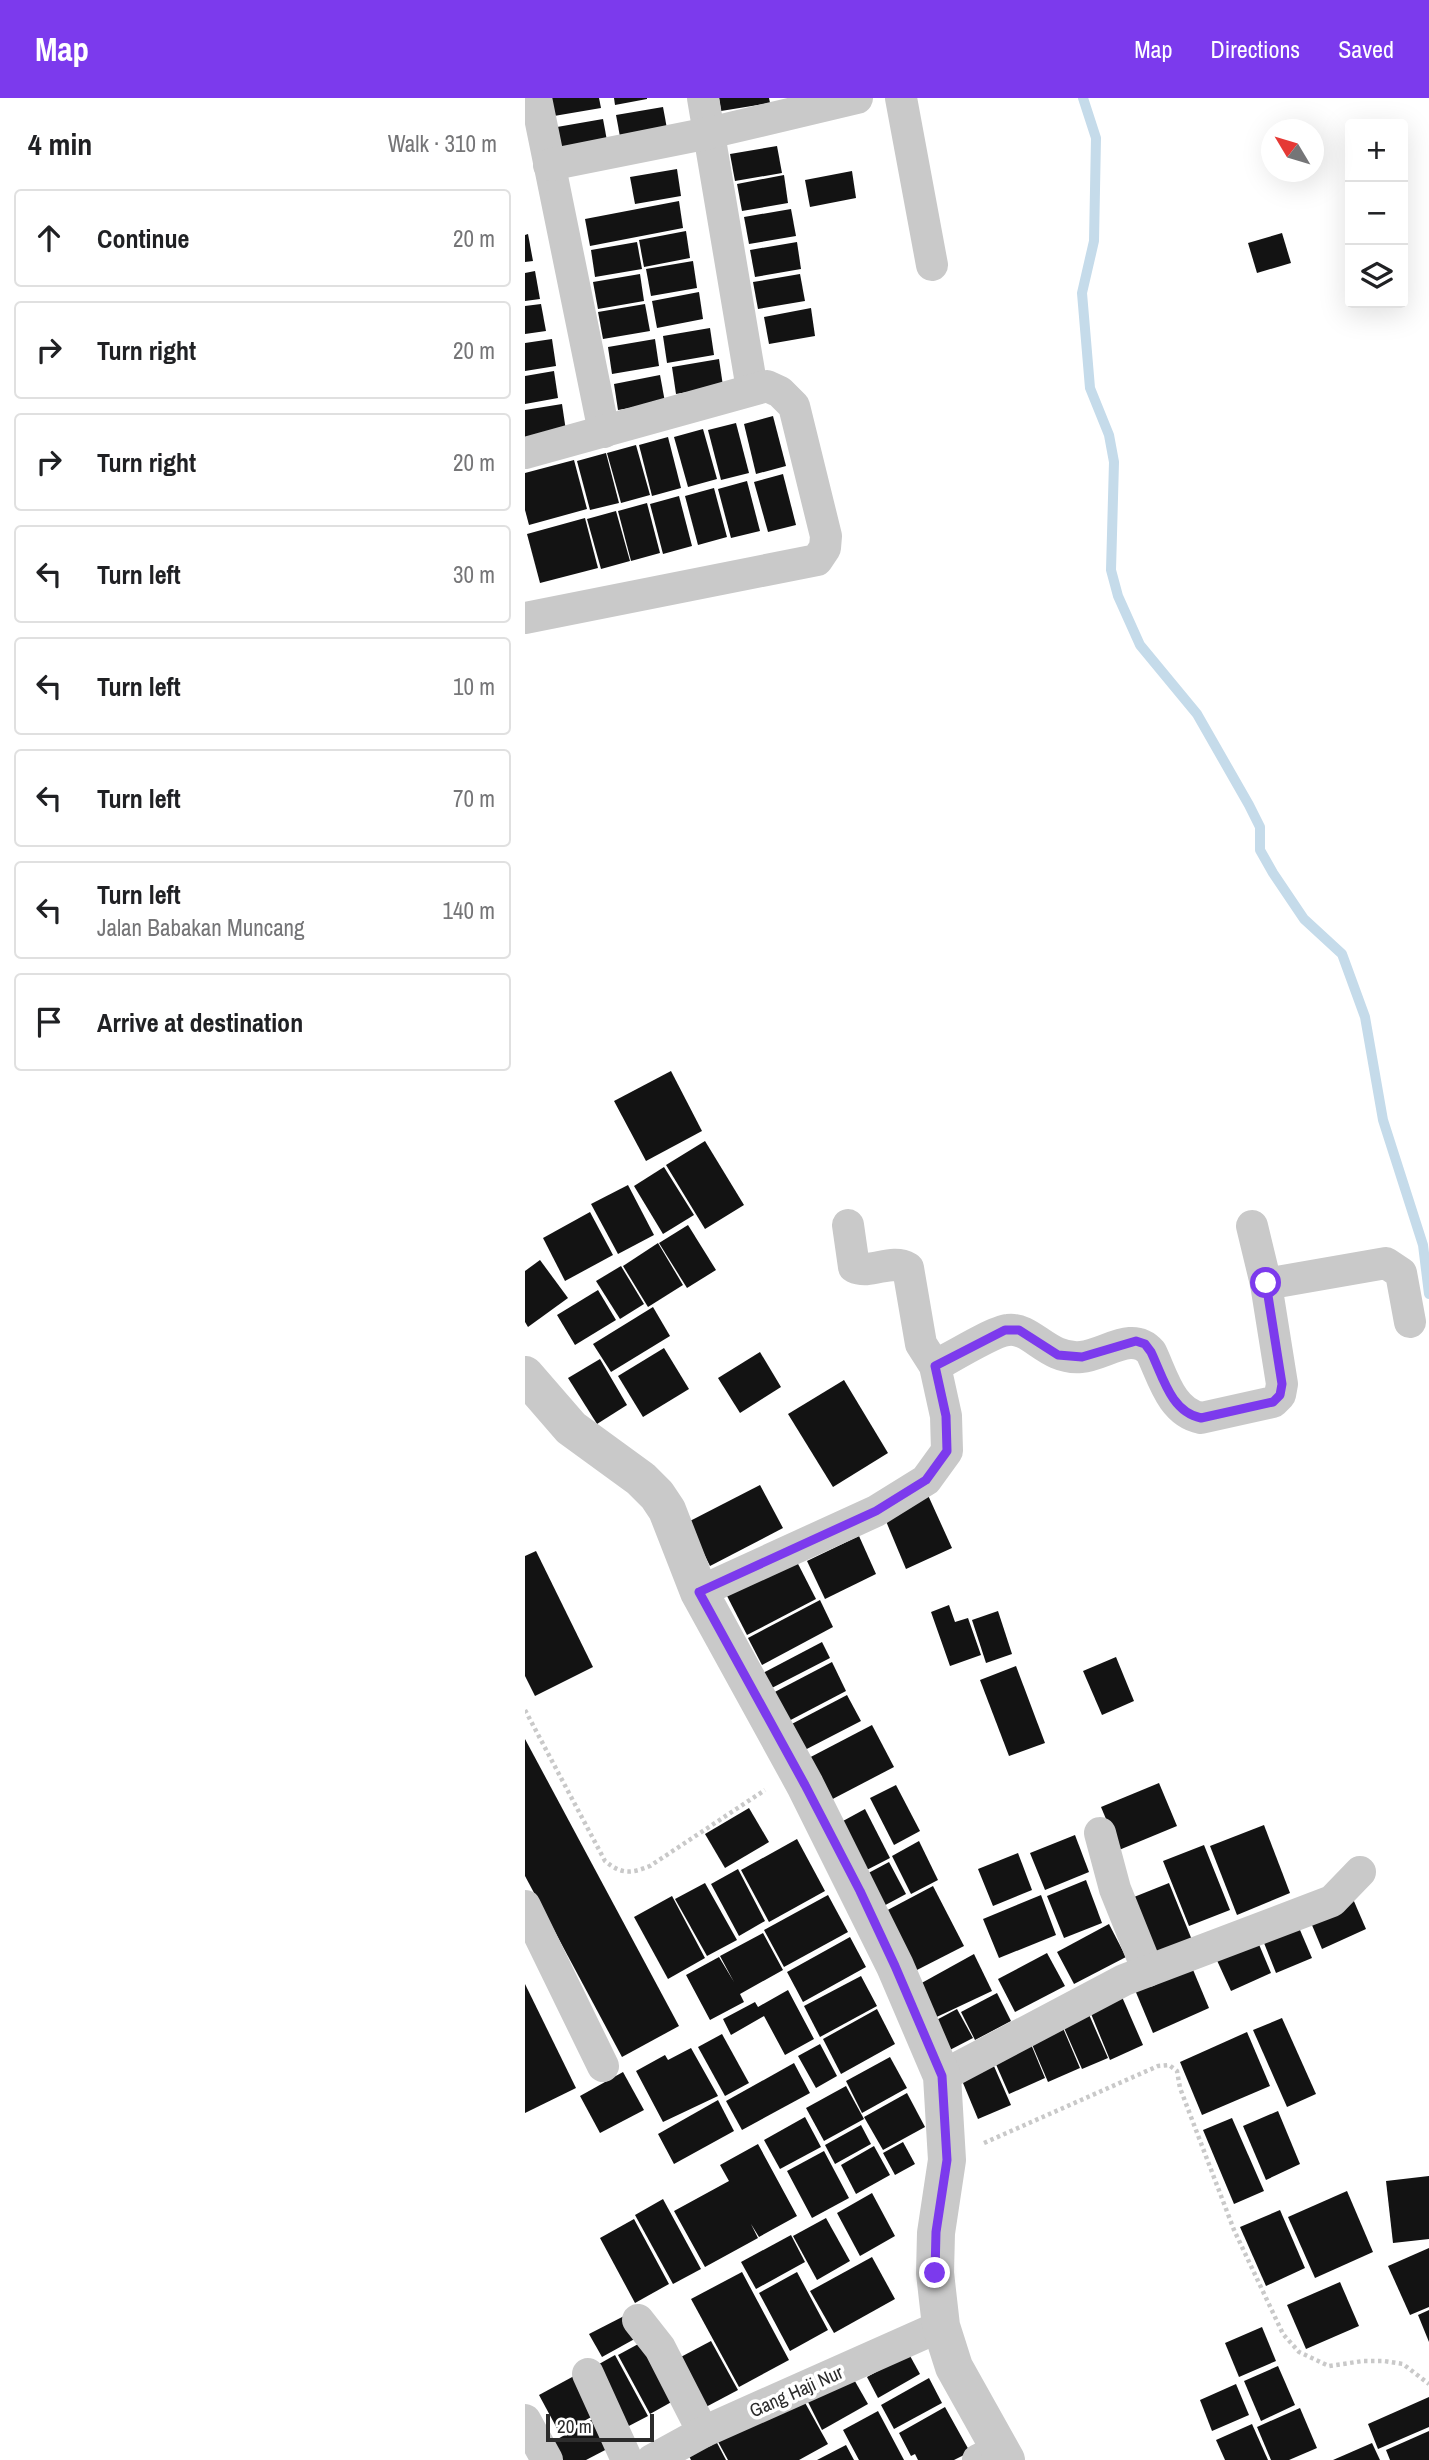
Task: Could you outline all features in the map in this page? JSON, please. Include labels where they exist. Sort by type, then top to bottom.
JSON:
[{"type":"street","points":[[703,98],[752,389]]},
{"type":"street","points":[[549,165],[709,133],[857,98]]},
{"type":"street","points":[[901,98],[932,265]]},
{"type":"street","points":[[534,113],[549,165],[604,432]]},
{"type":"street","points":[[525,453],[767,386],[780,392],[794,406],[826,536],[825,548],[817,560],[525,618]]},
{"type":"street","points":[[699,1592],[876,1511],[926,1480],[947,1451],[946,1416],[935,1366],[921,1344],[908,1268],[901,1264],[861,1270],[854,1267],[848,1225]]},
{"type":"street","points":[[935,1366],[1005,1330],[1019,1330],[1058,1355],[1082,1357],[1136,1341],[1145,1344],[1151,1352],[1177,1407],[1189,1416],[1201,1418],[1273,1402],[1280,1395],[1282,1384],[1266,1283],[1252,1226]]},
{"type":"street","points":[[1266,1283],[1386,1263],[1401,1273],[1411,1322]]},
{"type":"street","points":[[525,1375],[571,1428],[641,1479],[667,1510],[699,1592],[860,1891],[895,1966],[942,2076],[947,2160],[936,2232],[935,2273],[941,2326],[954,2367],[995,2456]]},
{"type":"street","points":[[1100,1833],[1115,1889],[1148,1971]]},
{"type":"street","points":[[942,2076],[1124,1980],[1332,1901],[1360,1872]]},
{"type":"street","points":[[525,1906],[603,2066]]},
{"type":"street","points":[[638,2320],[660,2348],[703,2432]]},
{"type":"street","name":"Gang Haji Nur","points":[[652,2460],[703,2432],[941,2326]]},
{"type":"street","points":[[588,2374],[627,2460]]},
{"type":"street","points":[[525,2420],[547,2460]]},
{"type":"path","points":[[525,1710],[605,1861],[618,1872],[637,1871],[650,1866],[795,1770]]},
{"type":"path","points":[[977,2146],[1158,2066],[1169,2065],[1177,2071],[1180,2088],[1234,2230],[1283,2334],[1299,2352],[1329,2366],[1363,2361],[1403,2364],[1429,2384]]},
{"type":"building","points":[[551,98],[599,98],[601,108],[554,116]]},
{"type":"building","points":[[614,98],[647,98],[647,99],[615,105]]},
{"type":"building","points":[[719,98],[769,98],[770,103],[721,111]]},
{"type":"building","points":[[663,107],[668,134],[621,142],[616,115]]},
{"type":"building","points":[[603,119],[608,146],[561,155],[557,127]]},
{"type":"building","points":[[777,146],[782,173],[735,181],[730,154]]},
{"type":"building","points":[[677,169],[681,196],[635,204],[630,177]]},
{"type":"building","points":[[852,171],[856,198],[810,207],[805,180]]},
{"type":"building","points":[[784,175],[788,203],[742,211],[737,184]]},
{"type":"building","points":[[679,201],[683,228],[590,246],[585,219]]},
{"type":"building","points":[[791,209],[796,236],[749,244],[744,217]]},
{"type":"building","points":[[686,231],[690,258],[644,267],[639,240]]},
{"type":"building","points":[[1282,233],[1291,263],[1257,273],[1248,243]]},
{"type":"building","points":[[528,234],[533,261],[525,262],[525,235]]},
{"type":"building","points":[[637,242],[642,269],[595,277],[591,250]]},
{"type":"building","points":[[797,242],[801,269],[755,277],[750,250]]},
{"type":"building","points":[[693,261],[697,288],[651,296],[646,269]]},
{"type":"building","points":[[535,271],[540,299],[525,301],[525,273]]},
{"type":"building","points":[[640,274],[644,301],[598,309],[593,282]]},
{"type":"building","points":[[800,274],[805,301],[758,309],[753,282]]},
{"type":"building","points":[[699,292],[703,319],[657,328],[652,301]]},
{"type":"building","points":[[541,304],[546,331],[525,334],[525,306]]},
{"type":"building","points":[[645,304],[650,331],[603,339],[598,312]]},
{"type":"building","points":[[811,308],[815,336],[769,344],[764,317]]},
{"type":"building","points":[[710,328],[714,355],[667,363],[663,336]]},
{"type":"building","points":[[552,339],[556,366],[525,371],[525,343]]},
{"type":"building","points":[[655,339],[659,366],[612,374],[608,347]]},
{"type":"building","points":[[719,359],[723,386],[676,394],[672,367]]},
{"type":"building","points":[[554,371],[558,398],[525,404],[525,376]]},
{"type":"building","points":[[660,375],[665,402],[618,410],[614,384]]},
{"type":"building","points":[[562,404],[566,431],[525,438],[525,410]]},
{"type":"building","points":[[773,416],[786,466],[756,474],[744,424]]},
{"type":"building","points":[[736,423],[749,473],[721,480],[708,430]]},
{"type":"building","points":[[703,429],[717,479],[688,487],[674,437]]},
{"type":"building","points":[[668,437],[681,488],[652,496],[639,445]]},
{"type":"building","points":[[636,445],[650,495],[621,503],[607,453]]},
{"type":"building","points":[[606,453],[619,503],[590,510],[577,461]]},
{"type":"building","points":[[574,460],[587,509],[529,525],[525,510],[525,473]]},
{"type":"building","points":[[783,474],[796,525],[768,532],[754,482]]},
{"type":"building","points":[[747,481],[760,531],[731,538],[718,489]]},
{"type":"building","points":[[714,488],[727,537],[698,545],[685,496]]},
{"type":"building","points":[[679,496],[692,546],[663,554],[650,504]]},
{"type":"building","points":[[647,503],[660,553],[631,561],[618,511]]},
{"type":"building","points":[[616,511],[630,561],[601,569],[587,519]]},
{"type":"building","points":[[585,518],[598,568],[540,583],[527,534]]},
{"type":"building","points":[[671,1071],[702,1131],[646,1161],[614,1101]]},
{"type":"building","points":[[705,1141],[744,1205],[705,1229],[666,1165]]},
{"type":"building","points":[[664,1167],[694,1215],[663,1234],[634,1186]]},
{"type":"building","points":[[628,1185],[654,1235],[618,1254],[591,1204]]},
{"type":"building","points":[[590,1212],[613,1255],[565,1281],[543,1238]]},
{"type":"building","points":[[688,1225],[716,1270],[687,1288],[659,1243]]},
{"type":"building","points":[[658,1243],[683,1285],[648,1307],[623,1266]]},
{"type":"building","points":[[540,1260],[568,1298],[528,1327],[525,1322],[525,1271]]},
{"type":"building","points":[[621,1266],[644,1304],[620,1319],[596,1281]]},
{"type":"building","points":[[598,1290],[616,1320],[575,1345],[557,1315]]},
{"type":"building","points":[[653,1307],[670,1336],[611,1372],[593,1344]]},
{"type":"building","points":[[664,1348],[689,1389],[643,1417],[618,1376]]},
{"type":"building","points":[[760,1352],[781,1387],[740,1413],[718,1378]]},
{"type":"building","points":[[600,1359],[627,1405],[597,1424],[568,1378]]},
{"type":"building","points":[[844,1380],[888,1453],[833,1487],[788,1414]]},
{"type":"building","points":[[760,1485],[783,1528],[710,1566],[688,1522]]},
{"type":"building","points":[[927,1493],[952,1548],[906,1569],[883,1514]]},
{"type":"building","points":[[859,1536],[876,1574],[825,1599],[807,1561]]},
{"type":"building","points":[[536,1551],[593,1667],[535,1696],[525,1676],[525,1556]]},
{"type":"building","points":[[795,1558],[816,1599],[747,1635],[726,1594]]},
{"type":"building","points":[[820,1600],[833,1627],[762,1665],[748,1638]]},
{"type":"building","points":[[949,1605],[955,1622],[968,1618],[981,1655],[950,1666],[931,1612]]},
{"type":"building","points":[[998,1611],[1012,1654],[986,1663],[972,1620]]},
{"type":"building","points":[[822,1642],[830,1658],[766,1691],[757,1676]]},
{"type":"building","points":[[1116,1657],[1134,1701],[1102,1715],[1083,1671]]},
{"type":"building","points":[[832,1662],[846,1691],[783,1724],[769,1695]]},
{"type":"building","points":[[1016,1666],[1045,1743],[1009,1756],[980,1680]]},
{"type":"building","points":[[847,1695],[861,1721],[799,1753],[786,1727]]},
{"type":"building","points":[[872,1725],[894,1767],[825,1803],[803,1761]]},
{"type":"building","points":[[525,1739],[679,2026],[622,2057],[525,1876]]},
{"type":"building","points":[[1159,1783],[1177,1826],[1119,1850],[1101,1807]]},
{"type":"building","points":[[896,1785],[920,1831],[894,1845],[870,1798]]},
{"type":"building","points":[[749,1808],[769,1842],[725,1868],[705,1834]]},
{"type":"building","points":[[865,1809],[890,1858],[857,1875],[832,1827]]},
{"type":"building","points":[[1264,1825],[1290,1893],[1237,1915],[1210,1846]]},
{"type":"building","points":[[1075,1835],[1089,1872],[1045,1890],[1030,1853]]},
{"type":"building","points":[[797,1839],[825,1891],[769,1922],[741,1870]]},
{"type":"building","points":[[919,1841],[938,1880],[911,1894],[892,1856]]},
{"type":"building","points":[[1204,1845],[1230,1910],[1189,1926],[1163,1861]]},
{"type":"building","points":[[1018,1853],[1032,1890],[993,1906],[978,1869]]},
{"type":"building","points":[[889,1862],[906,1894],[878,1909],[861,1877]]},
{"type":"building","points":[[738,1869],[765,1921],[739,1936],[711,1884]]},
{"type":"building","points":[[1086,1880],[1102,1923],[1064,1938],[1047,1896]]},
{"type":"building","points":[[705,1883],[737,1940],[707,1956],[675,1899]]},
{"type":"building","points":[[1169,1883],[1192,1940],[1151,1956],[1129,1899]]},
{"type":"building","points":[[933,1886],[964,1946],[913,1972],[882,1913]]},
{"type":"building","points":[[828,1895],[848,1932],[784,1967],[764,1930]]},
{"type":"building","points":[[1041,1895],[1056,1935],[999,1958],[983,1919]]},
{"type":"building","points":[[672,1896],[705,1958],[668,1979],[634,1917]]},
{"type":"building","points":[[1353,1899],[1366,1929],[1322,1949],[1309,1918]]},
{"type":"building","points":[[1297,1923],[1312,1958],[1276,1973],[1262,1938]]},
{"type":"building","points":[[1109,1924],[1126,1957],[1074,1984],[1057,1952]]},
{"type":"building","points":[[763,1933],[783,1970],[740,1994],[744,2002],[710,2020],[686,1975],[719,1957],[734,1982],[720,1956]]},
{"type":"building","points":[[1255,1935],[1271,1973],[1231,1991],[1214,1954]]},
{"type":"building","points":[[850,1937],[866,1967],[803,2002],[787,1972]]},
{"type":"building","points":[[1047,1953],[1065,1986],[1015,2012],[998,1979]]},
{"type":"building","points":[[974,1954],[992,1991],[926,2022],[909,1990]]},
{"type":"building","points":[[1191,1965],[1209,2008],[1153,2033],[1135,1990]]},
{"type":"building","points":[[861,1976],[877,2006],[820,2037],[804,2006]]},
{"type":"building","points":[[525,1984],[576,2088],[525,2113]]},
{"type":"building","points":[[788,1990],[814,2039],[785,2055],[764,2016],[731,2035],[723,2019],[755,2002],[758,2007]]},
{"type":"building","points":[[1119,1990],[1143,2045],[1110,2060],[1087,2004]]},
{"type":"building","points":[[997,1993],[1011,2021],[975,2040],[961,2012]]},
{"type":"building","points":[[877,2009],[895,2044],[841,2074],[823,2039]]},
{"type":"building","points":[[957,2009],[973,2038],[944,2053],[929,2024]]},
{"type":"building","points":[[1087,2010],[1108,2058],[1082,2069],[1061,2021]]},
{"type":"building","points":[[1282,2018],[1316,2094],[1287,2107],[1253,2030]]},
{"type":"building","points":[[1060,2021],[1080,2068],[1048,2082],[1028,2035]]},
{"type":"building","points":[[1247,2032],[1270,2086],[1202,2115],[1180,2062]]},
{"type":"building","points":[[722,2034],[749,2083],[725,2096],[698,2047]]},
{"type":"building","points":[[1028,2037],[1045,2078],[1009,2094],[991,2053]]},
{"type":"building","points":[[820,2044],[837,2076],[816,2088],[798,2056]]},
{"type":"building","points":[[691,2048],[718,2096],[663,2122],[636,2071],[665,2055],[668,2060]]},
{"type":"building","points":[[890,2057],[907,2088],[862,2113],[846,2081]]},
{"type":"building","points":[[990,2057],[1011,2105],[978,2119],[958,2071]]},
{"type":"building","points":[[794,2063],[810,2093],[742,2130],[726,2101]]},
{"type":"building","points":[[623,2072],[644,2110],[600,2133],[580,2096]]},
{"type":"building","points":[[846,2086],[864,2119],[824,2141],[806,2108]]},
{"type":"building","points":[[907,2093],[925,2127],[883,2150],[864,2117]]},
{"type":"building","points":[[718,2100],[734,2131],[674,2164],[658,2134]]},
{"type":"building","points":[[1278,2111],[1300,2164],[1266,2180],[1243,2126]]},
{"type":"building","points":[[805,2117],[821,2147],[780,2169],[764,2140]]},
{"type":"building","points":[[1232,2118],[1264,2191],[1234,2204],[1203,2130]]},
{"type":"building","points":[[861,2125],[871,2144],[835,2164],[825,2145]]},
{"type":"building","points":[[903,2142],[915,2164],[895,2175],[883,2153]]},
{"type":"building","points":[[758,2144],[797,2216],[759,2237],[751,2224],[758,2238],[705,2267],[674,2211],[729,2181],[720,2165]]},
{"type":"building","points":[[874,2146],[890,2175],[856,2194],[841,2165]]},
{"type":"building","points":[[824,2151],[849,2198],[812,2218],[787,2171]]},
{"type":"building","points":[[1429,2176],[1429,2239],[1393,2243],[1386,2181]]},
{"type":"building","points":[[1347,2191],[1373,2252],[1315,2278],[1288,2217]]},
{"type":"building","points":[[872,2193],[895,2236],[860,2256],[837,2213]]},
{"type":"building","points":[[663,2199],[701,2269],[673,2284],[635,2215]]},
{"type":"building","points":[[1280,2210],[1305,2268],[1266,2286],[1240,2227]]},
{"type":"building","points":[[826,2218],[850,2261],[817,2280],[793,2236]]},
{"type":"building","points":[[634,2219],[669,2284],[635,2303],[600,2238]]},
{"type":"building","points":[[791,2235],[805,2262],[756,2289],[741,2262]]},
{"type":"building","points":[[1429,2248],[1429,2307],[1410,2315],[1388,2266]]},
{"type":"building","points":[[872,2257],[895,2299],[834,2333],[810,2291]]},
{"type":"building","points":[[742,2272],[789,2360],[739,2387],[691,2299]]},
{"type":"building","points":[[797,2272],[828,2330],[790,2351],[759,2293]]},
{"type":"building","points":[[1340,2282],[1359,2326],[1306,2349],[1287,2305]]},
{"type":"building","points":[[1429,2310],[1429,2342],[1418,2315]]},
{"type":"building","points":[[628,2314],[640,2336],[602,2357],[589,2334]]},
{"type":"building","points":[[1262,2327],[1276,2361],[1239,2377],[1225,2343]]},
{"type":"building","points":[[711,2341],[738,2390],[704,2408],[677,2359]]},
{"type":"building","points":[[642,2342],[675,2400],[650,2414],[618,2355]]},
{"type":"building","points":[[909,2354],[920,2374],[878,2398],[867,2377]]},
{"type":"building","points":[[615,2355],[648,2416],[625,2428],[592,2368]]},
{"type":"building","points":[[1278,2366],[1295,2405],[1261,2421],[1244,2381]]},
{"type":"building","points":[[574,2376],[595,2415],[560,2434],[539,2395]]},
{"type":"building","points":[[852,2376],[868,2404],[822,2430],[807,2400]]},
{"type":"building","points":[[929,2378],[942,2403],[894,2429],[881,2405]]},
{"type":"building","points":[[1236,2384],[1249,2415],[1212,2431],[1200,2400]]},
{"type":"building","points":[[1429,2397],[1429,2427],[1378,2449],[1368,2424]]},
{"type":"building","points":[[803,2399],[828,2444],[799,2460],[728,2460],[716,2438]]},
{"type":"building","points":[[945,2407],[970,2452],[954,2460],[918,2460],[915,2454],[911,2456],[899,2433]]},
{"type":"building","points":[[1300,2408],[1317,2448],[1289,2460],[1271,2460],[1257,2427]]},
{"type":"building","points":[[878,2411],[904,2460],[859,2460],[843,2430]]},
{"type":"building","points":[[593,2419],[609,2448],[586,2460],[555,2460],[547,2445]]},
{"type":"building","points":[[1252,2424],[1268,2460],[1225,2460],[1216,2440]]},
{"type":"building","points":[[1429,2431],[1429,2460],[1390,2460],[1386,2450]]},
{"type":"building","points":[[715,2439],[726,2460],[691,2460],[688,2454]]},
{"type":"building","points":[[1372,2443],[1380,2460],[1333,2460]]},
{"type":"building","points":[[846,2445],[854,2460],[817,2460]]},
{"type":"waterway","points":[[1083,98],[1096,138],[1094,241],[1082,293],[1090,388],[1109,435],[1114,462],[1111,570],[1118,596],[1140,645],[1197,714],[1249,805],[1260,827],[1260,850],[1273,873],[1304,919],[1342,954],[1365,1017],[1383,1120],[1423,1245],[1429,1294]]},
{"type":"route","points":[[935,2273],[936,2232],[947,2160],[942,2076],[860,1891],[699,1592],[876,1511],[926,1480],[947,1451],[946,1416],[935,1366],[1005,1330],[1019,1330],[1058,1355],[1082,1357],[1136,1341],[1145,1344],[1177,1407],[1189,1416],[1201,1418],[1273,1402],[1280,1395],[1282,1384],[1266,1283]]}]
